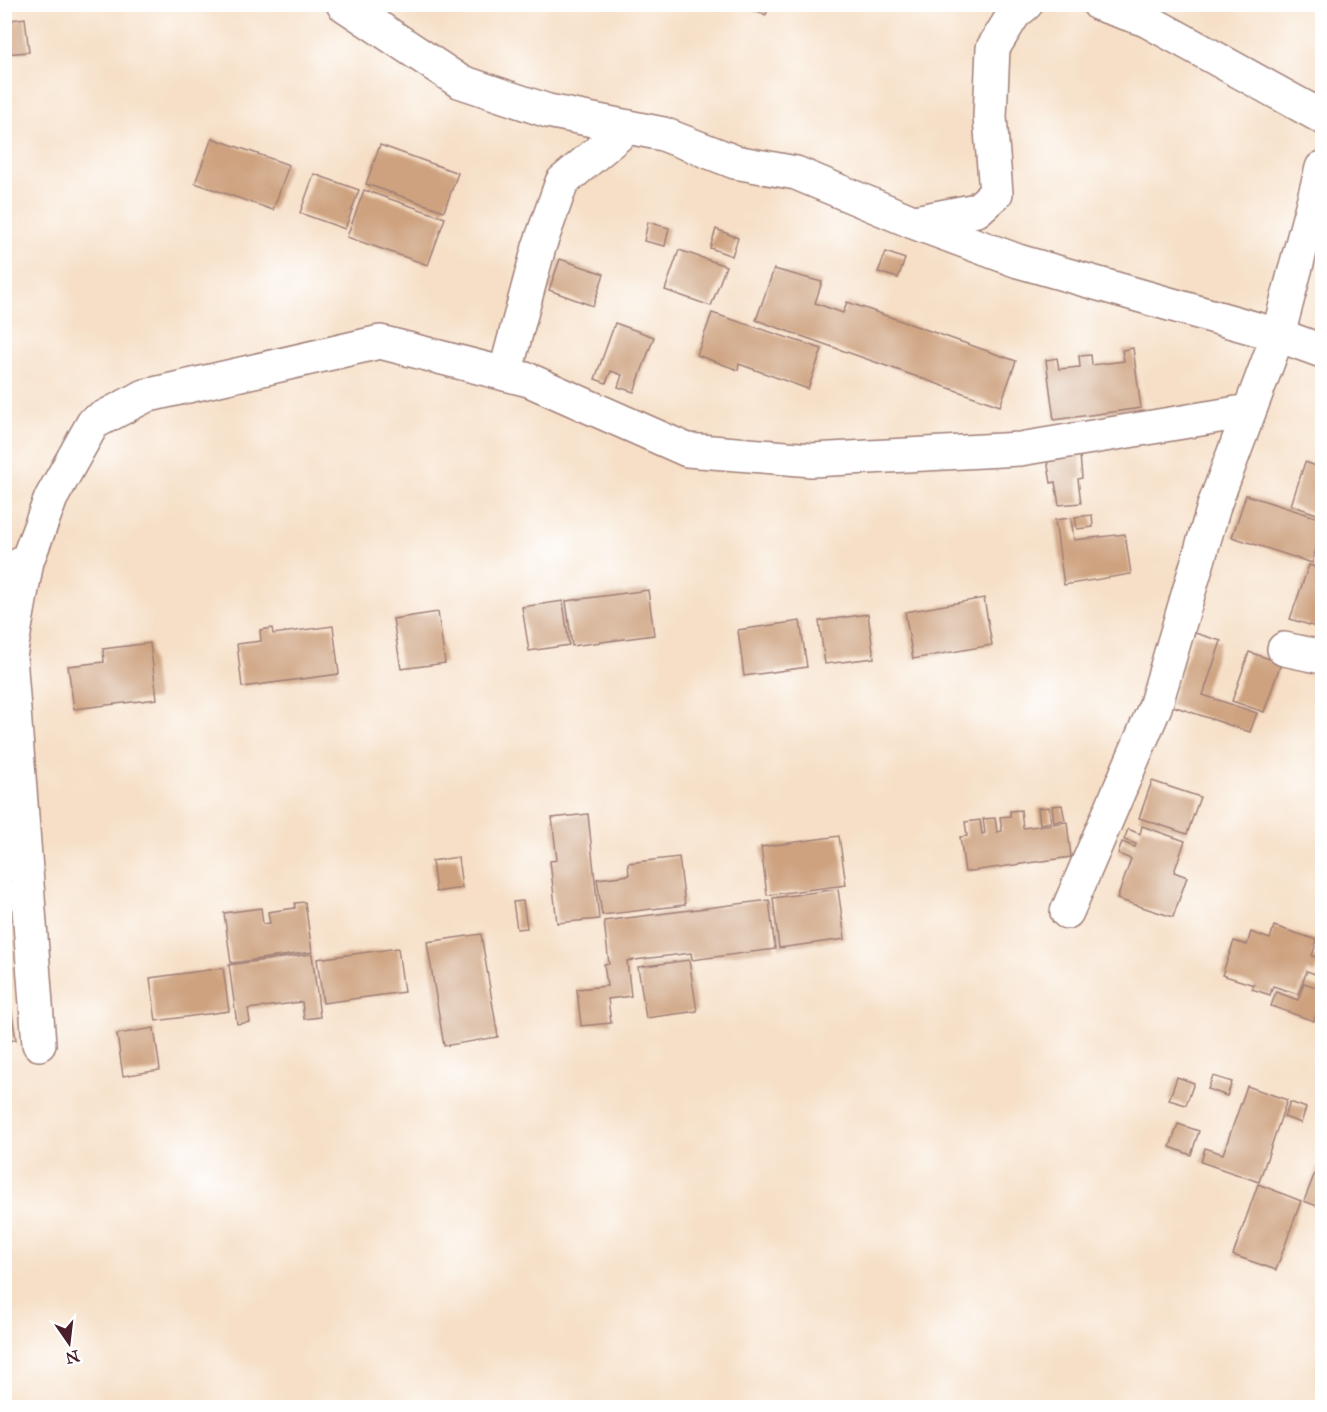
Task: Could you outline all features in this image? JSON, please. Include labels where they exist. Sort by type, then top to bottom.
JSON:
[{"type":"street","points":[[343,4],[459,81],[548,111],[663,134],[735,162],[796,173],[913,222],[1018,261],[1278,335],[1323,351]]},
{"type":"street","points":[[913,222],[977,210],[996,193],[990,117],[993,48],[1014,14],[1026,4]]},
{"type":"street","points":[[1099,4],[1146,20],[1323,117]]},
{"type":"street","points":[[505,374],[538,247],[562,183],[628,127]]},
{"type":"street","points":[[1067,912],[1155,707],[1215,503],[1278,335],[1323,168]]},
{"type":"street","points":[[39,1044],[10,656],[16,567],[93,423],[146,396],[380,342],[528,380],[687,450],[812,460],[1020,449],[1250,411]]},
{"type":"street","points":[[1284,649],[1323,657]]},
{"type":"building","points":[[736,4],[769,4],[766,15]]},
{"type":"building","points":[[25,18],[29,52],[4,54],[4,21]]},
{"type":"building","points":[[212,138],[289,165],[273,210],[195,183]]},
{"type":"building","points":[[380,145],[458,173],[444,211],[366,184]]},
{"type":"building","points":[[314,174],[359,190],[345,229],[300,213]]},
{"type":"building","points":[[364,190],[445,218],[428,265],[347,237]]},
{"type":"building","points":[[648,222],[669,228],[665,246],[644,241]]},
{"type":"building","points":[[716,229],[738,238],[732,256],[710,248]]},
{"type":"building","points":[[679,250],[726,266],[711,306],[665,290]]},
{"type":"building","points":[[886,252],[905,259],[898,278],[878,272]]},
{"type":"building","points":[[560,259],[604,274],[593,306],[549,290]]},
{"type":"building","points":[[774,269],[822,282],[815,303],[843,313],[847,302],[1016,361],[1000,406],[756,320]]},
{"type":"building","points":[[712,313],[822,349],[808,389],[739,364],[738,370],[697,355]]},
{"type":"building","points":[[615,323],[654,337],[634,392],[618,387],[622,375],[611,371],[606,383],[595,379]]},
{"type":"building","points":[[1133,348],[1141,408],[1054,420],[1046,360],[1057,358],[1059,369],[1080,367],[1079,356],[1091,355],[1092,365],[1124,361],[1122,350]]},
{"type":"building","points":[[1080,455],[1082,478],[1078,479],[1081,503],[1059,505],[1055,482],[1051,483],[1047,460]]},
{"type":"building","points":[[1305,462],[1322,468],[1322,516],[1291,505]]},
{"type":"building","points":[[1246,495],[1322,519],[1322,528],[1312,563],[1232,537]]},
{"type":"building","points":[[1092,515],[1093,527],[1077,529],[1075,517]]},
{"type":"building","points":[[1071,518],[1074,540],[1125,534],[1131,574],[1064,585],[1055,520]]},
{"type":"building","points":[[1322,540],[1322,561],[1316,559]]},
{"type":"building","points":[[1309,565],[1322,569],[1322,629],[1290,619]]},
{"type":"building","points":[[648,590],[654,635],[572,646],[566,601]]},
{"type":"building","points":[[984,598],[992,645],[913,659],[905,612]]},
{"type":"building","points":[[563,601],[569,645],[529,651],[522,607]]},
{"type":"building","points":[[438,612],[445,663],[401,669],[393,619]]},
{"type":"building","points":[[868,614],[874,658],[825,664],[819,621]]},
{"type":"building","points":[[800,621],[807,667],[744,676],[738,630]]},
{"type":"building","points":[[333,626],[339,674],[242,687],[237,644],[261,641],[260,630],[272,628],[273,634]]},
{"type":"building","points":[[1195,633],[1221,641],[1203,695],[1257,713],[1250,732],[1170,705]]},
{"type":"building","points":[[150,643],[157,699],[74,709],[68,666],[104,662],[103,649]]},
{"type":"building","points":[[1249,652],[1281,663],[1264,712],[1232,701]]},
{"type":"building","points":[[1152,781],[1200,797],[1187,834],[1139,818]]},
{"type":"building","points":[[1062,805],[1065,820],[1054,822],[1052,806]]},
{"type":"building","points":[[1049,807],[1051,822],[1040,824],[1038,808]]},
{"type":"building","points":[[1021,810],[1023,828],[1067,822],[1071,857],[965,872],[960,837],[967,836],[965,822],[980,820],[982,834],[985,833],[983,819],[995,818],[997,832],[1002,831],[1000,817],[1010,816],[1010,811]]},
{"type":"building","points":[[588,814],[599,919],[557,923],[550,861],[557,860],[552,818]]},
{"type":"building","points":[[1142,826],[1185,841],[1174,872],[1187,877],[1173,917],[1117,899],[1131,859],[1118,854],[1122,842],[1135,847],[1136,844],[1124,840],[1128,829],[1140,834]]},
{"type":"building","points":[[839,836],[846,885],[767,895],[761,847]]},
{"type":"building","points":[[458,857],[462,888],[436,892],[432,861]]},
{"type":"building","points":[[679,857],[685,905],[602,915],[597,879],[629,875],[628,863]]},
{"type":"building","points":[[838,889],[845,939],[779,948],[773,898]]},
{"type":"building","points":[[769,900],[775,949],[692,960],[691,953],[627,961],[631,996],[608,999],[611,1023],[581,1026],[577,989],[607,986],[604,964],[609,964],[604,921]]},
{"type":"building","points":[[523,901],[527,928],[517,929],[513,902]]},
{"type":"building","points":[[305,902],[312,952],[231,963],[224,913],[261,908],[263,924],[270,923],[268,912],[295,908],[295,903]]},
{"type":"building","points":[[1274,926],[1317,940],[1312,956],[1320,959],[1315,974],[1307,971],[1298,994],[1273,986],[1270,995],[1252,989],[1254,985],[1222,975],[1234,941],[1247,945],[1251,932],[1270,939]]},
{"type":"building","points":[[481,934],[498,1037],[444,1046],[427,942]]},
{"type":"building","points":[[398,948],[404,992],[323,1003],[317,959]]},
{"type":"building","points":[[312,954],[320,1017],[304,1019],[302,1002],[248,1009],[250,1022],[237,1024],[229,965]]},
{"type":"building","points":[[689,960],[697,1011],[646,1018],[638,967]]},
{"type":"building","points":[[223,968],[229,1011],[156,1021],[150,978]]},
{"type":"building","points":[[1304,983],[1322,989],[1314,1021],[1271,1006],[1276,992],[1298,1000]]},
{"type":"building","points":[[9,995],[16,1040],[4,1041],[4,996]]},
{"type":"building","points":[[1322,1008],[1322,1024],[1317,1022]]},
{"type":"building","points":[[154,1028],[160,1070],[123,1076],[117,1034]]},
{"type":"building","points":[[1213,1076],[1232,1082],[1227,1096],[1208,1089]]},
{"type":"building","points":[[1177,1077],[1194,1083],[1186,1105],[1169,1100]]},
{"type":"building","points":[[1247,1086],[1287,1100],[1259,1182],[1201,1162],[1205,1148],[1223,1154]]},
{"type":"building","points":[[1290,1102],[1306,1108],[1301,1123],[1284,1117]]},
{"type":"building","points":[[1178,1124],[1199,1131],[1191,1155],[1170,1147]]},
{"type":"building","points":[[1318,1165],[1322,1167],[1322,1208],[1304,1201]]},
{"type":"building","points":[[1258,1184],[1301,1201],[1276,1270],[1233,1255]]}]
